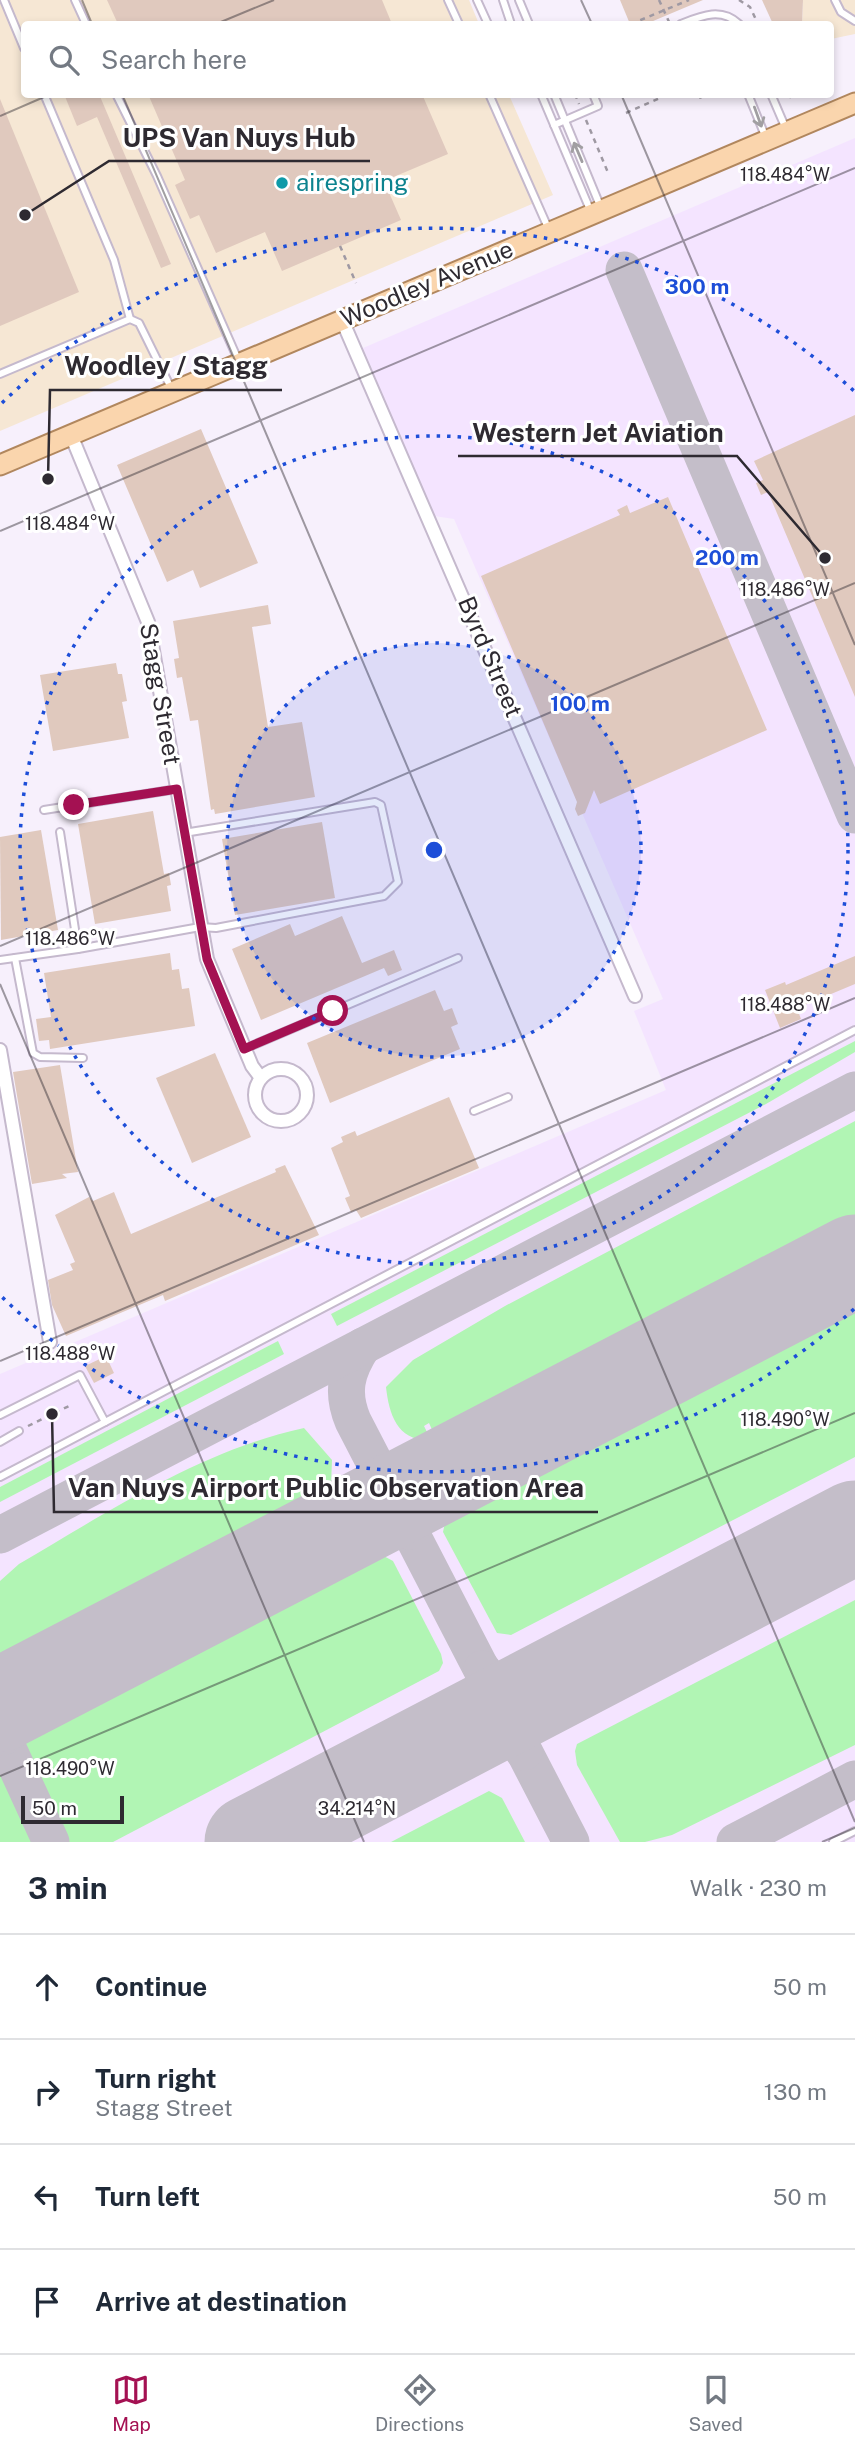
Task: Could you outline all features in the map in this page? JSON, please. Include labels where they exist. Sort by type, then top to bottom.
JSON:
[{"type":"main road","name":"Woodley Avenue","points":[[0,465],[855,103]]},
{"type":"street","name":"Byrd Street","points":[[342,320],[635,996]]},
{"type":"street","name":"Stagg Street","points":[[71,435],[143,606],[200,927],[212,974],[244,1049],[261,1078]]},
{"type":"street","points":[[0,1051],[50,1342]]},
{"type":"street","points":[[280,1068],[297,1073],[303,1080],[307,1096],[301,1112],[294,1118],[277,1121],[262,1113],[255,1097],[261,1078],[280,1068]]},
{"type":"lane","points":[[4,0],[21,41]]},
{"type":"lane","points":[[75,0],[85,21]]},
{"type":"lane","points":[[448,0],[458,21]]},
{"type":"lane","points":[[477,0],[487,21]]},
{"type":"lane","points":[[519,0],[528,21]]},
{"type":"lane","points":[[835,0],[841,12],[855,21]]},
{"type":"lane","points":[[502,1],[511,21]]},
{"type":"lane","points":[[689,21],[707,14],[724,15],[733,21]]},
{"type":"lane","points":[[46,98],[114,260],[130,319]]},
{"type":"lane","points":[[118,98],[157,176],[240,363]]},
{"type":"lane","points":[[491,98],[549,232]]},
{"type":"lane","points":[[543,98],[597,212]]},
{"type":"lane","points":[[556,98],[597,212]]},
{"type":"lane","points":[[554,125],[598,106],[595,98]]},
{"type":"lane","points":[[750,98],[767,140]]},
{"type":"lane","points":[[773,98],[787,131]]},
{"type":"lane","points":[[0,374],[130,319],[139,323],[173,392]]},
{"type":"lane","points":[[44,810],[177,789]]},
{"type":"lane","points":[[0,960],[200,927],[216,928],[384,896],[398,882],[381,805],[375,802],[184,833]]},
{"type":"lane","points":[[60,832],[78,949]]},
{"type":"lane","points":[[15,958],[33,1053],[40,1057],[83,1058]]},
{"type":"lane","points":[[244,1049],[458,958]]},
{"type":"lane","points":[[0,1477],[855,1030]]},
{"type":"lane","points":[[474,1111],[508,1097]]},
{"type":"lane","points":[[0,1415],[80,1375],[105,1422]]},
{"type":"lane","points":[[0,1442],[19,1431]]},
{"type":"lane","points":[[833,1842],[855,1831]]},
{"type":"path","points":[[659,0],[668,21]]},
{"type":"path","points":[[638,21],[689,0]]},
{"type":"path","points":[[739,0],[750,7],[757,21]]},
{"type":"path","points":[[577,98],[609,175]]},
{"type":"path","points":[[626,113],[660,98]]},
{"type":"path","points":[[700,98],[702,102]]},
{"type":"path","points":[[340,246],[356,284]]},
{"type":"path","points":[[19,1431],[71,1405]]},
{"type":"shaded area","points":[[0,0],[469,0],[478,21],[21,21],[21,98],[510,98],[553,195],[0,431]]},
{"type":"shaded area","points":[[803,0],[855,0],[855,34],[834,38],[834,21],[802,21]]},
{"type":"shaded area","points":[[855,138],[855,1842],[0,1842],[0,1374],[666,1090],[634,1011],[663,999],[454,519],[434,516],[363,348]]},
{"type":"green space","points":[[855,1041],[855,1052],[766,1104],[337,1326],[331,1314]]},
{"type":"green space","points":[[855,1121],[855,1224],[438,1443],[429,1423],[424,1426],[431,1440],[410,1436],[397,1425],[386,1387],[413,1360],[505,1306]]},
{"type":"green space","points":[[855,1297],[855,1457],[511,1635],[497,1633],[443,1532],[446,1518],[461,1501]]},
{"type":"green space","points":[[278,1341],[284,1354],[0,1502],[0,1487]]},
{"type":"green space","points":[[304,1428],[332,1460],[331,1485],[320,1499],[322,1503],[0,1670],[0,1581],[19,1564],[121,1504],[192,1467],[266,1438]]},
{"type":"green space","points":[[364,1553],[380,1554],[393,1561],[441,1654],[443,1663],[439,1671],[113,1842],[68,1842],[26,1752],[25,1729]]},
{"type":"green space","points":[[855,1600],[855,1745],[672,1835],[645,1842],[620,1842],[577,1765],[577,1744]]},
{"type":"green space","points":[[0,1769],[33,1842],[0,1842]]},
{"type":"green space","points":[[489,1791],[502,1798],[525,1842],[391,1842]]},
{"type":"building","points":[[107,0],[382,0],[391,21],[117,21]]},
{"type":"building","points":[[620,0],[703,0],[653,21],[629,21]]},
{"type":"building","points":[[762,0],[803,0],[802,21],[772,21]]},
{"type":"building","points":[[66,98],[101,98],[171,264],[161,268],[97,117],[77,126]]},
{"type":"building","name":"airespring","points":[[150,98],[424,98],[448,154],[384,181],[401,220],[282,271],[265,232],[216,253],[199,215],[190,219],[175,185],[185,180]]},
{"type":"building","points":[[0,99],[79,292],[0,326]]},
{"type":"building","points":[[855,415],[855,697],[768,492],[761,495],[756,483],[763,480],[754,461]]},
{"type":"building","points":[[201,429],[258,563],[200,588],[193,570],[167,582],[117,465]]},
{"type":"building","points":[[668,497],[767,730],[600,804],[594,790],[585,813],[578,816],[575,809],[577,802],[481,576],[620,515],[617,510],[627,505],[630,513]]},
{"type":"building","points":[[268,605],[271,624],[252,627],[268,727],[302,722],[315,797],[215,814],[214,809],[211,810],[198,720],[190,721],[182,677],[177,678],[174,659],[179,658],[173,621]]},
{"type":"building","points":[[116,663],[118,674],[122,674],[127,701],[122,702],[129,738],[53,751],[40,675]]},
{"type":"building","points":[[153,811],[164,874],[169,873],[171,885],[167,886],[171,911],[95,924],[78,824]]},
{"type":"building","points":[[322,822],[335,898],[235,915],[222,839]]},
{"type":"building","points":[[41,830],[58,930],[1,940],[0,837]]},
{"type":"building","points":[[342,916],[362,963],[394,950],[402,970],[388,976],[384,968],[261,1020],[232,949],[290,924],[295,936]]},
{"type":"building","points":[[170,953],[172,970],[179,969],[182,989],[189,988],[195,1026],[50,1049],[49,1040],[39,1041],[36,1019],[51,1017],[44,973]]},
{"type":"building","points":[[855,956],[855,984],[800,1007],[798,1011],[801,1019],[780,1028],[765,990],[785,982],[786,985]]},
{"type":"building","points":[[435,990],[444,1011],[452,1008],[458,1024],[451,1027],[460,1049],[330,1103],[307,1043]]},
{"type":"building","points":[[215,1053],[251,1137],[192,1163],[156,1078]]},
{"type":"building","points":[[60,1065],[78,1172],[62,1174],[67,1178],[32,1184],[13,1072]]},
{"type":"building","points":[[449,1097],[479,1168],[361,1218],[356,1210],[351,1212],[345,1198],[350,1196],[331,1148],[343,1142],[341,1137],[355,1131],[357,1136]]},
{"type":"building","points":[[285,1165],[319,1235],[165,1301],[163,1295],[66,1336],[52,1305],[48,1280],[73,1270],[70,1264],[75,1262],[55,1215],[89,1197],[93,1201],[114,1192],[131,1234],[276,1172],[275,1169]]},
{"type":"building","points":[[106,1356],[114,1373],[94,1383],[85,1366]]},
{"type":"taxiway","points":[[624,270],[855,815]]},
{"type":"taxiway","points":[[0,1535],[855,1090]]},
{"type":"taxiway","points":[[363,1346],[347,1382],[347,1401],[353,1421],[571,1842]]},
{"type":"taxiway","points":[[358,1519],[381,1495],[379,1474]]},
{"type":"taxiway","points":[[409,1531],[406,1516],[408,1503],[427,1483]]},
{"type":"taxiway","points":[[482,1669],[495,1683],[510,1690],[546,1688]]},
{"type":"taxiway","points":[[3,1737],[3,1722],[8,1710],[28,1691]]},
{"type":"taxiway","points":[[453,1736],[493,1730],[509,1737],[524,1752]]},
{"type":"taxiway","points":[[0,1731],[51,1842]]},
{"type":"taxiway","points":[[735,1842],[855,1779]]},
{"type":"runway","points":[[0,1705],[855,1261]]},
{"type":"runway","points":[[251,1842],[855,1527]]},
{"type":"place","name":"airespring","points":[[282,183]]},
{"type":"place","name":"UPS Van Nuys Hub","points":[[25,215]]},
{"type":"place","name":"Woodley / Stagg","points":[[48,479]]},
{"type":"place","name":"Western Jet Aviation","points":[[825,558]]},
{"type":"place","name":"Van Nuys Airport Public Observation Area","points":[[52,1414]]},
{"type":"route","points":[[74,805],[177,789],[207,959],[244,1049],[333,1011]]}]
